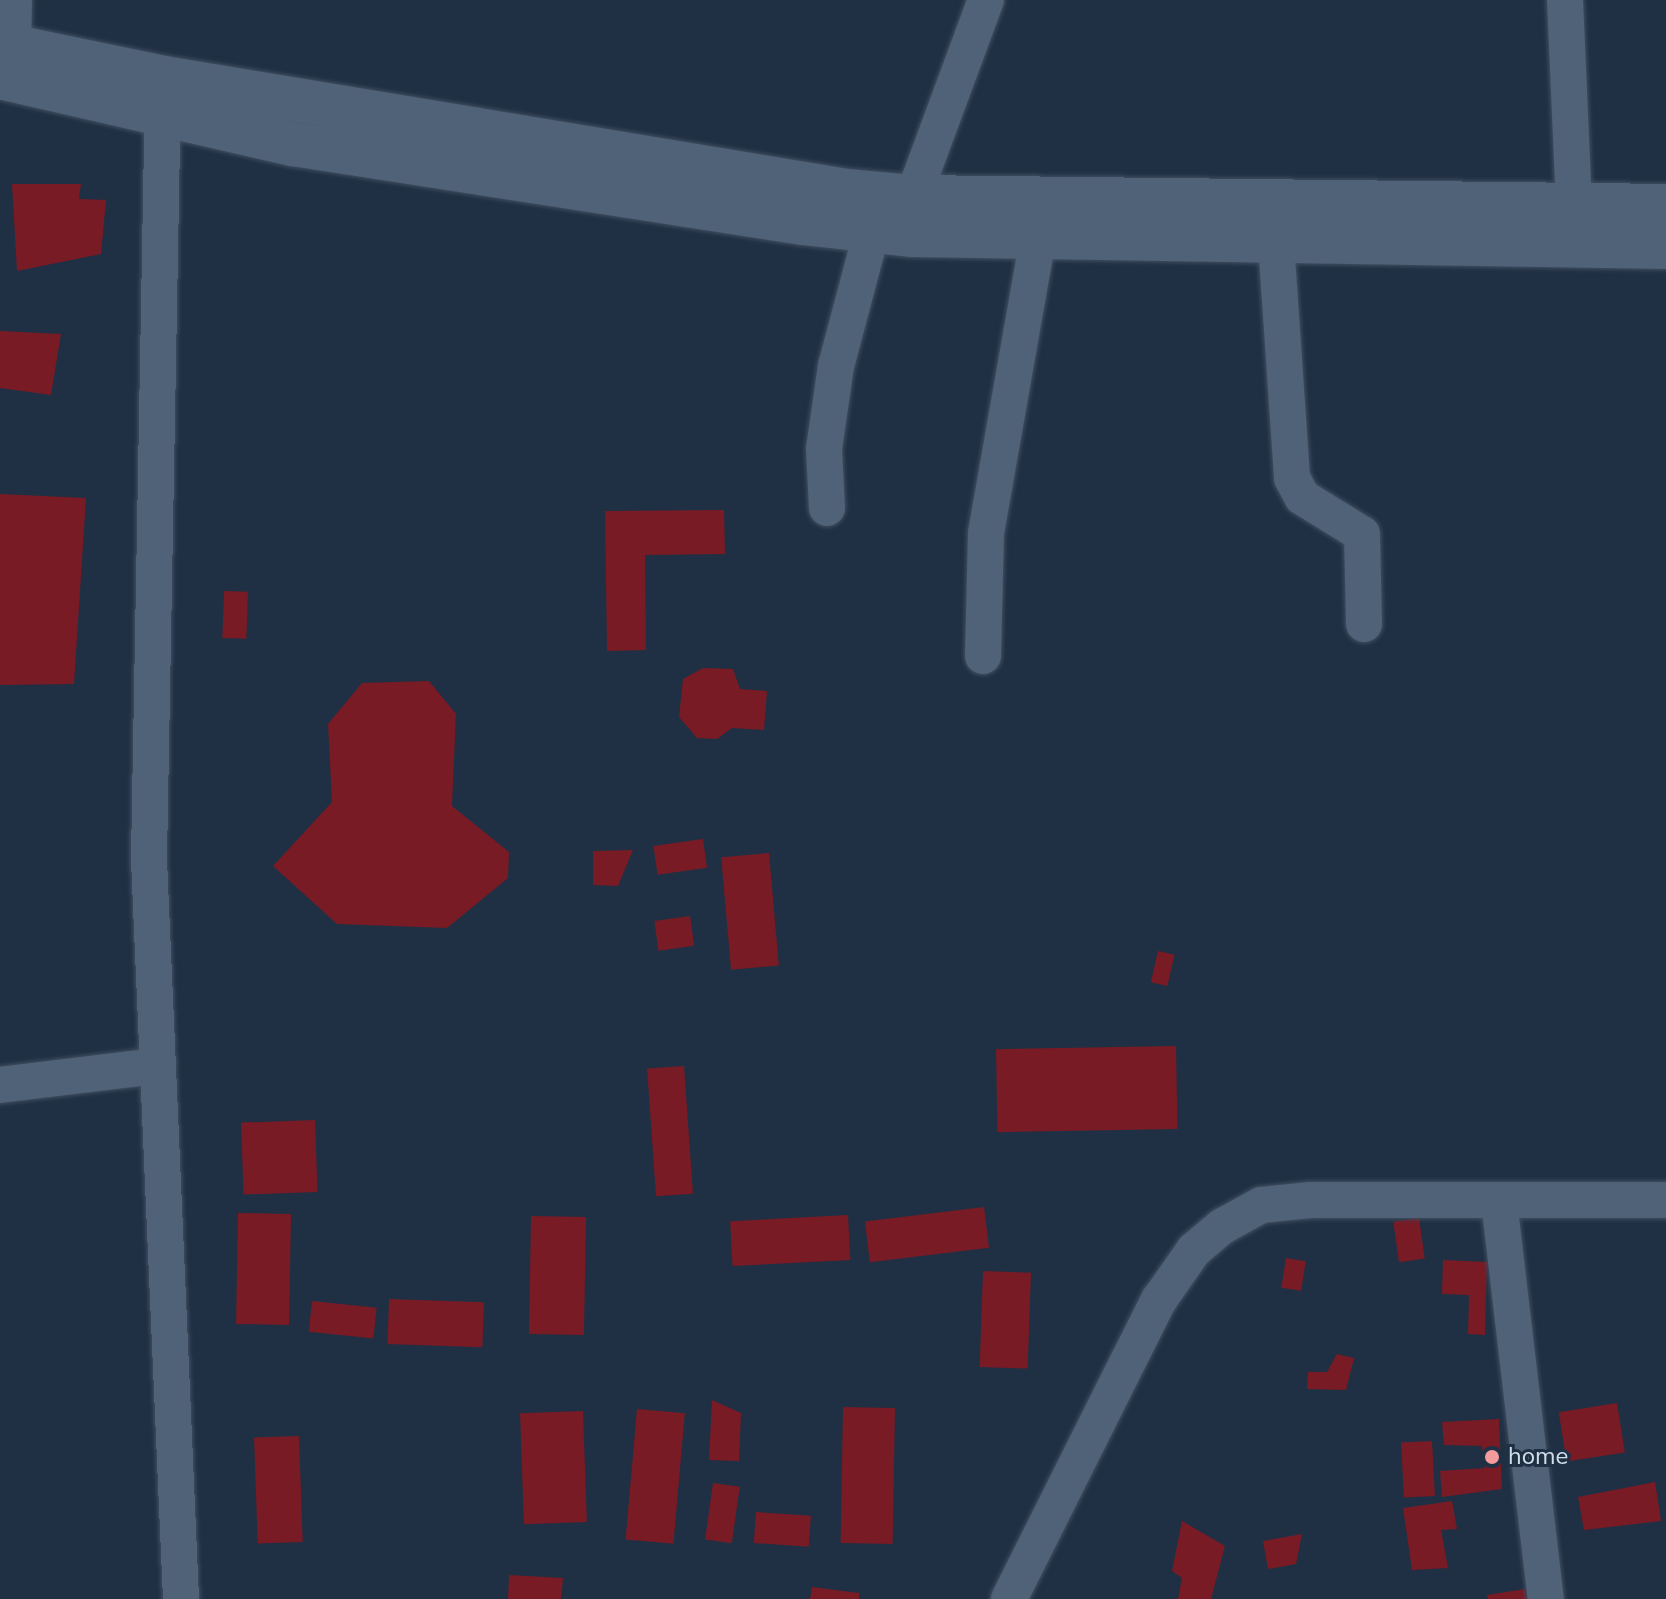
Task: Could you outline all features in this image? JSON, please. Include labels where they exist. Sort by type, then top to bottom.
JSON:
[{"type":"main road","points":[[4,57],[163,96],[739,176],[913,197],[1666,206]]},
{"type":"main road","points":[[163,96],[293,144],[872,231],[1038,239],[1666,247]]},
{"type":"street","points":[[4,57],[14,0]]},
{"type":"street","points":[[913,197],[986,0]]},
{"type":"street","points":[[1565,0],[1573,186],[1567,207]]},
{"type":"street","points":[[163,96],[149,860],[181,1599]]},
{"type":"street","points":[[827,508],[824,449],[836,366],[872,231]]},
{"type":"street","points":[[983,656],[986,533],[1038,239]]},
{"type":"street","points":[[1276,242],[1292,478],[1302,497],[1362,534],[1364,624]]},
{"type":"street","points":[[0,1085],[158,1066]]},
{"type":"street","points":[[1009,1599],[1159,1300],[1194,1250],[1223,1226],[1261,1205],[1311,1200],[1666,1200]]},
{"type":"street","points":[[1499,1201],[1546,1599]]},
{"type":"building","points":[[12,184],[81,184],[79,199],[106,200],[101,254],[17,271]]},
{"type":"building","points":[[0,331],[61,334],[51,395],[0,388]]},
{"type":"building","points":[[0,494],[86,498],[74,684],[0,685]]},
{"type":"building","points":[[724,510],[725,554],[645,555],[646,650],[607,651],[605,511]]},
{"type":"building","points":[[224,591],[248,592],[246,639],[222,638]]},
{"type":"building","points":[[703,668],[733,669],[740,689],[767,691],[764,730],[732,728],[717,739],[697,738],[679,717],[683,679]]},
{"type":"building","points":[[429,681],[456,714],[452,806],[509,852],[508,878],[447,928],[337,924],[273,866],[332,802],[328,724],[362,683]]},
{"type":"building","points":[[703,839],[707,868],[658,875],[653,846]]},
{"type":"building","points":[[633,850],[618,886],[593,885],[593,851]]},
{"type":"building","points":[[769,853],[779,966],[731,970],[721,857]]},
{"type":"building","points":[[690,916],[694,946],[659,951],[654,921]]},
{"type":"building","points":[[1158,951],[1175,955],[1167,986],[1151,982]]},
{"type":"building","points":[[1176,1046],[1177,1129],[997,1132],[996,1049]]},
{"type":"building","points":[[684,1066],[693,1194],[656,1196],[647,1069]]},
{"type":"building","points":[[315,1120],[318,1192],[244,1195],[241,1123]]},
{"type":"building","points":[[984,1207],[989,1248],[870,1262],[865,1222]]},
{"type":"building","points":[[238,1213],[291,1214],[289,1325],[236,1324]]},
{"type":"building","points":[[848,1215],[850,1260],[733,1266],[730,1221]]},
{"type":"building","points":[[531,1216],[586,1217],[584,1335],[529,1334]]},
{"type":"building","points":[[1419,1218],[1425,1259],[1399,1262],[1393,1222]]},
{"type":"building","points":[[1286,1258],[1306,1261],[1301,1291],[1281,1288]]},
{"type":"building","points":[[1443,1260],[1487,1262],[1485,1335],[1468,1334],[1469,1295],[1442,1294]]},
{"type":"building","points":[[983,1271],[1031,1273],[1028,1369],[980,1367]]},
{"type":"building","points":[[389,1299],[484,1302],[482,1347],[387,1344]]},
{"type":"building","points":[[312,1301],[377,1308],[373,1339],[309,1332]]},
{"type":"building","points":[[1337,1354],[1354,1358],[1346,1390],[1307,1389],[1308,1372],[1327,1372]]},
{"type":"building","points":[[712,1400],[741,1413],[739,1461],[709,1460]]},
{"type":"building","points":[[1617,1403],[1625,1452],[1567,1462],[1559,1412]]},
{"type":"building","points":[[843,1407],[895,1408],[893,1544],[841,1543]]},
{"type":"building","points":[[637,1409],[685,1413],[673,1544],[626,1540]]},
{"type":"building","points":[[583,1411],[587,1522],[524,1524],[520,1413]]},
{"type":"building","name":"home","points":[[1499,1419],[1502,1489],[1442,1497],[1440,1471],[1485,1468],[1482,1446],[1444,1445],[1442,1422]]},
{"type":"building","points":[[299,1436],[303,1542],[258,1544],[254,1438]]},
{"type":"building","points":[[1432,1441],[1435,1496],[1404,1498],[1401,1443]]},
{"type":"building","points":[[1655,1482],[1661,1521],[1584,1530],[1578,1497]]},
{"type":"building","points":[[713,1483],[740,1487],[732,1543],[705,1539]]},
{"type":"building","points":[[1452,1501],[1457,1529],[1441,1530],[1448,1568],[1412,1570],[1403,1508]]},
{"type":"building","points":[[756,1512],[811,1516],[809,1547],[754,1543]]},
{"type":"building","points":[[1182,1521],[1225,1546],[1211,1599],[1178,1599],[1182,1578],[1172,1571]]},
{"type":"building","points":[[1302,1534],[1296,1564],[1268,1569],[1263,1541]]},
{"type":"building","points":[[509,1575],[563,1578],[561,1599],[508,1599]]},
{"type":"building","points":[[812,1587],[859,1593],[859,1599],[810,1599]]},
{"type":"building","points":[[1525,1589],[1527,1599],[1488,1599],[1487,1595]]},
{"type":"place","name":"home","points":[[1492,1457]]}]
